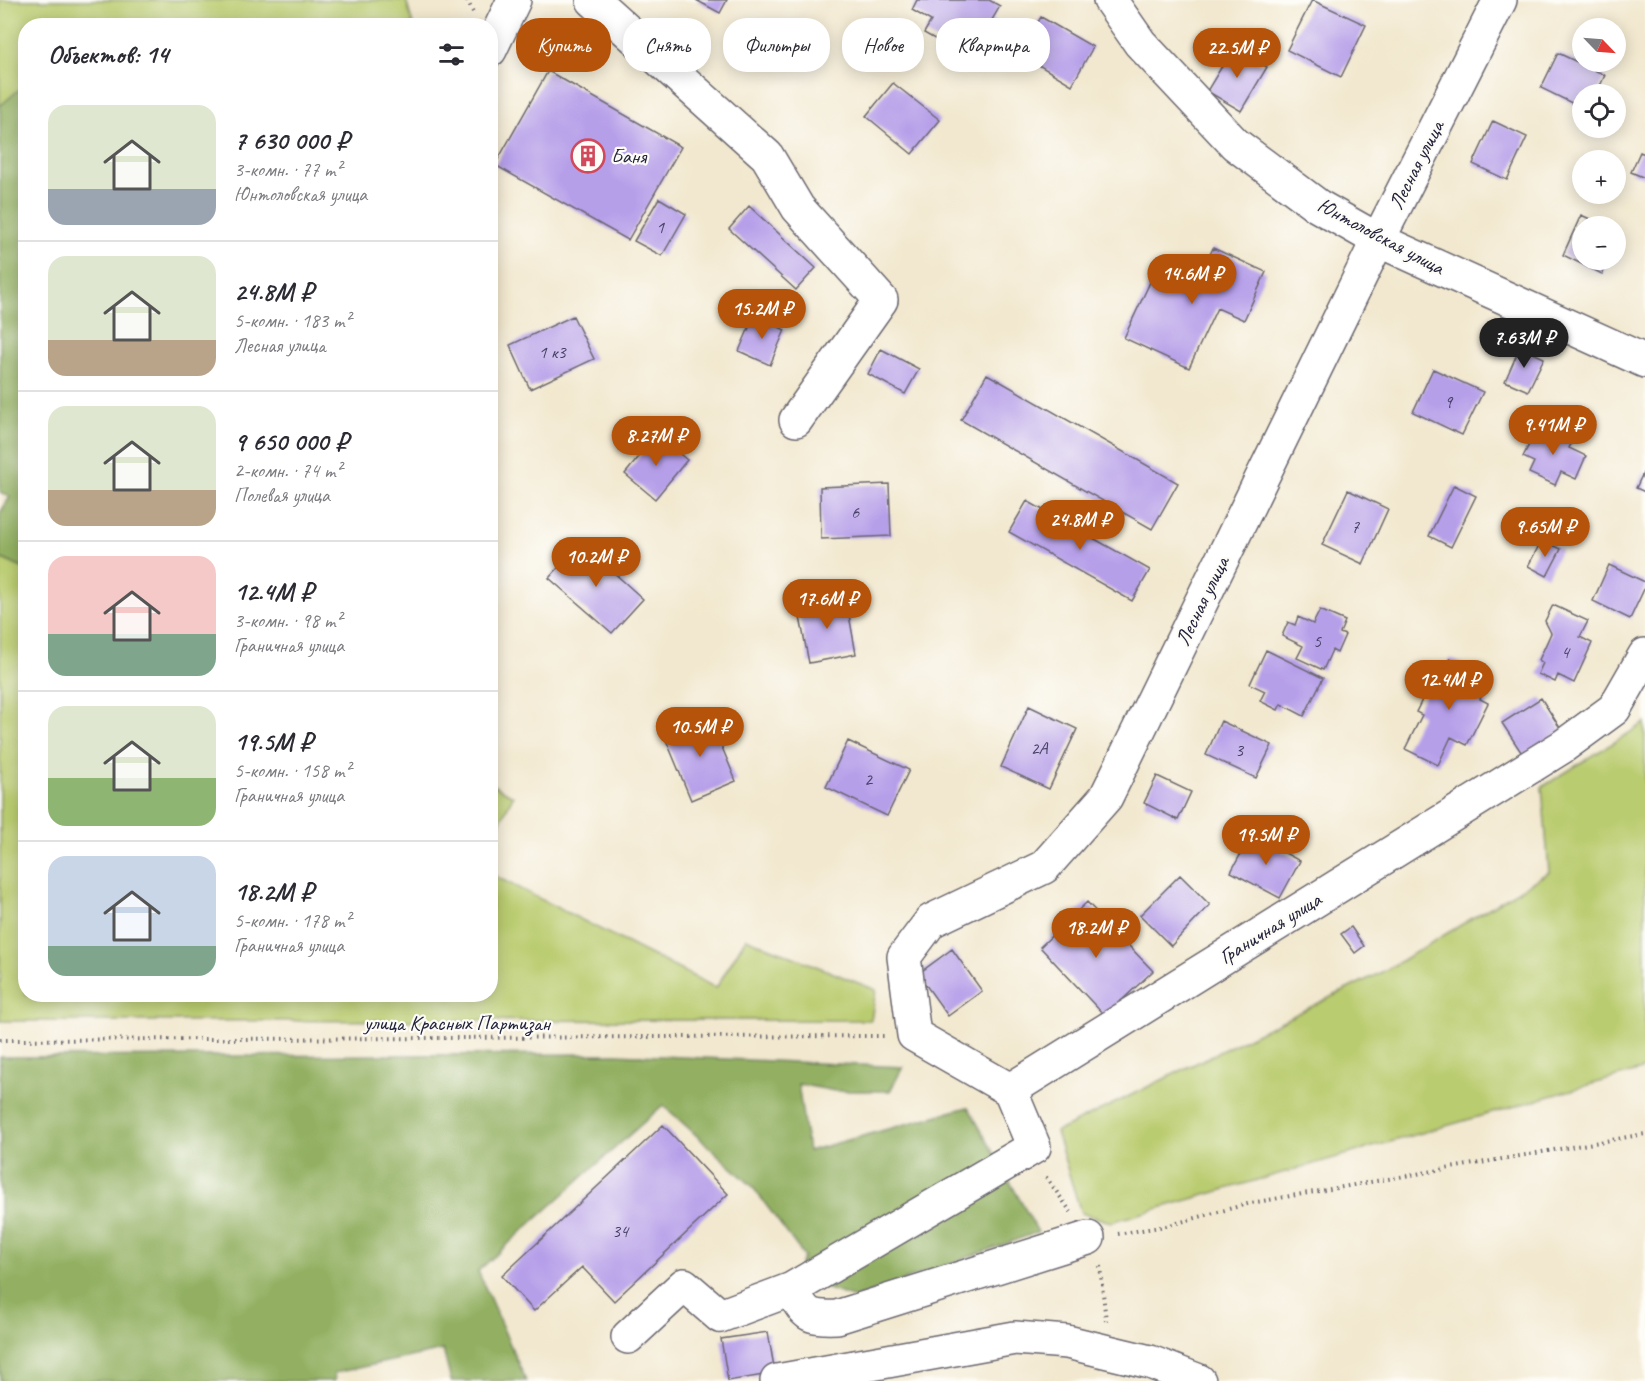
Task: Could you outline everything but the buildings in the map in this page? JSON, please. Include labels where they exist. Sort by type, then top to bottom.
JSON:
[{"type":"street","points":[[498,33],[514,0]]},
{"type":"street","points":[[593,0],[767,156],[798,208],[881,300],[796,420]]},
{"type":"street","name":"Юнтоловская улица","points":[[1110,0],[1140,43],[1235,144],[1318,206],[1378,240],[1645,361]]},
{"type":"street","name":"Лесная улица","points":[[914,1035],[904,957],[931,921],[1044,867],[1106,797],[1378,240],[1500,0]]},
{"type":"street","name":"Граничная улица","points":[[1010,1090],[1562,747],[1614,709],[1645,655]]},
{"type":"street","points":[[628,1337],[684,1284],[720,1316],[792,1289],[1034,1147],[1010,1090],[914,1035]]},
{"type":"street","points":[[792,1289],[801,1307],[814,1318],[837,1317],[1088,1238]]},
{"type":"street","points":[[777,1381],[1015,1338],[1067,1342],[1112,1366],[1150,1362],[1199,1381]]},
{"type":"path","name":"улица Красных Партизан","points":[[0,1040],[914,1035]]},
{"type":"path","points":[[1088,1238],[1166,1226],[1251,1203],[1645,1134]]},
{"type":"green space","points":[[0,0],[406,0],[411,18],[18,18],[18,92],[0,106]]},
{"type":"green space","points":[[18,90],[18,566],[0,558],[0,513],[10,497],[0,492],[0,106]]},
{"type":"green space","points":[[0,558],[18,566],[18,1002],[498,1002],[498,878],[716,988],[746,938],[876,990],[871,1020],[0,1021]]},
{"type":"green space","points":[[1645,723],[1645,1069],[1111,1222],[1081,1213],[1056,1132],[1386,970],[1549,872],[1542,787]]},
{"type":"green space","points":[[498,788],[513,796],[498,826]]},
{"type":"green space","points":[[616,1054],[903,1067],[890,1091],[835,1091],[798,1084],[808,1151],[968,1107],[1038,1232],[855,1298],[795,1278],[804,1256],[752,1186],[663,1105],[478,1271],[526,1381],[451,1381],[443,1350],[334,1373],[335,1381],[0,1381],[0,1057]]},
{"type":"place","name":"Баня","points":[[588,156]]}]
